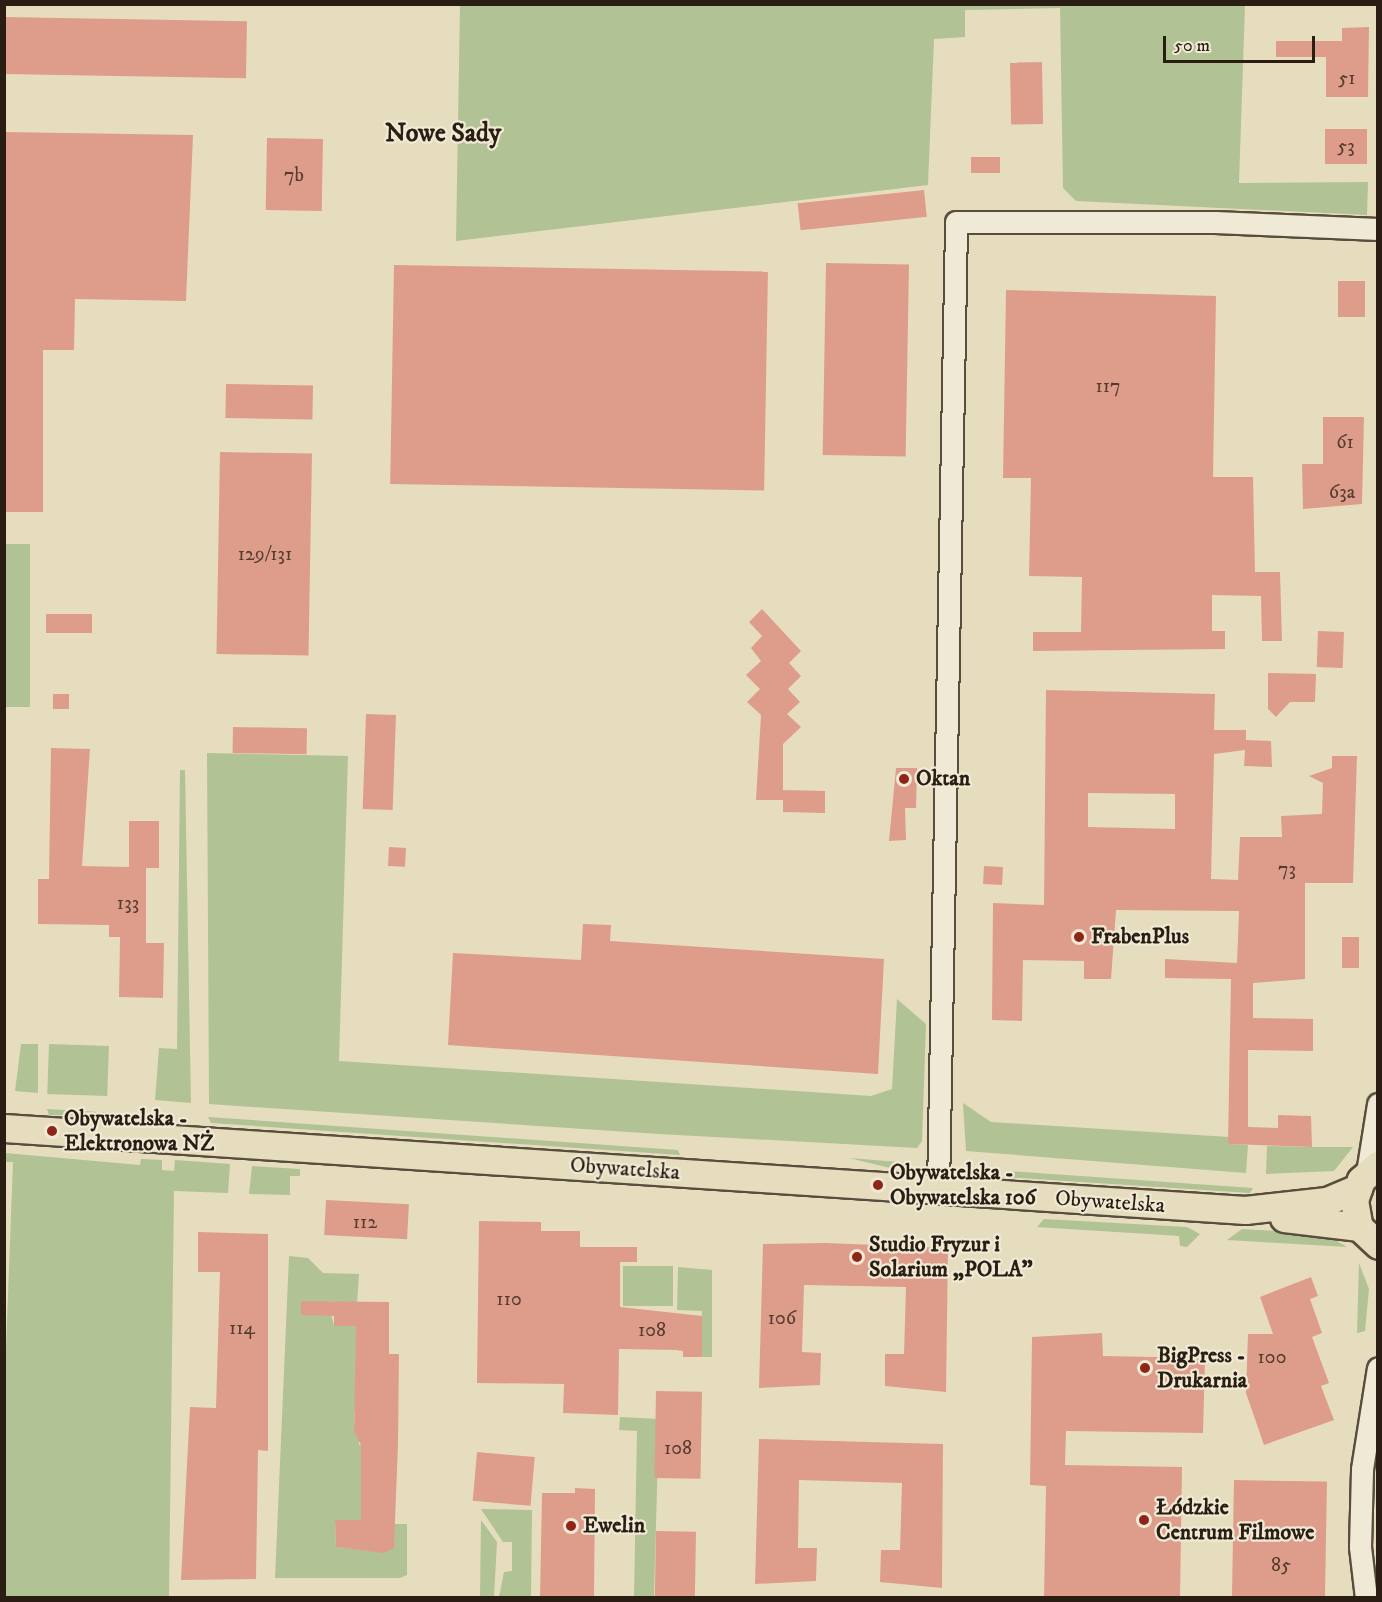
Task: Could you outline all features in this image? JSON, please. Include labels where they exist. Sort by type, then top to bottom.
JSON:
[{"type":"main road","name":"Obywatelska","points":[[4,1128],[1245,1210],[1373,1242]]},
{"type":"main road","name":"Obywatelska","points":[[1245,1210],[1327,1201],[1367,1175]]},
{"type":"main road","points":[[1367,1175],[1373,1242]]},
{"type":"street","points":[[938,1189],[956,222],[1215,222],[1377,229]]},
{"type":"street","points":[[1367,1175],[1377,1104]]},
{"type":"street","points":[[1366,1598],[1360,1547],[1362,1469],[1377,1368]]},
{"type":"green space","points":[[460,5],[1245,5],[1239,183],[1368,182],[1367,215],[1076,201],[1063,188],[1060,8],[965,10],[965,37],[934,39],[928,185],[456,241]]},
{"type":"green space","points":[[5,544],[30,544],[30,707],[5,707]]},
{"type":"green space","points":[[207,753],[348,756],[339,1061],[871,1096],[892,1089],[897,999],[926,1024],[922,1141],[917,1148],[659,1134],[209,1104]]},
{"type":"green space","points":[[180,770],[185,770],[191,1103],[155,1100],[159,1048],[177,1049]]},
{"type":"green space","points":[[21,1044],[38,1044],[38,1093],[15,1091]]},
{"type":"green space","points":[[49,1044],[109,1046],[107,1096],[47,1094]]},
{"type":"green space","points":[[963,1103],[991,1122],[1229,1137],[1229,1144],[1248,1145],[1246,1173],[966,1151]]},
{"type":"green space","points":[[47,1109],[117,1113],[117,1116],[49,1115]]},
{"type":"green space","points":[[208,1117],[678,1150],[680,1155],[211,1123]]},
{"type":"green space","points":[[1267,1146],[1353,1147],[1334,1171],[1266,1174]]},
{"type":"green space","points":[[5,1153],[140,1165],[141,1159],[162,1160],[162,1170],[174,1171],[175,1160],[230,1164],[228,1193],[174,1191],[169,1597],[5,1597],[5,1375],[13,1162],[5,1162]]},
{"type":"green space","points":[[849,1158],[912,1163],[894,1169]]},
{"type":"green space","points":[[252,1166],[300,1169],[300,1176],[290,1176],[290,1195],[249,1194]]},
{"type":"green space","points":[[1008,1171],[1253,1188],[1250,1193],[1004,1177]]},
{"type":"green space","points":[[1044,1219],[1187,1227],[1200,1234],[1187,1247],[1180,1246],[1179,1236],[1037,1227]]},
{"type":"green space","points":[[1242,1229],[1325,1234],[1347,1247],[1227,1240]]},
{"type":"green space","points":[[289,1256],[308,1258],[323,1273],[359,1274],[357,1304],[328,1301],[334,1326],[356,1326],[361,1410],[354,1411],[354,1430],[359,1431],[359,1445],[366,1445],[361,1450],[361,1520],[335,1520],[336,1547],[384,1552],[394,1524],[407,1524],[407,1575],[400,1578],[275,1578]]},
{"type":"green space","points":[[1359,1263],[1369,1289],[1365,1331],[1357,1333]]},
{"type":"green space","points":[[623,1266],[673,1266],[673,1306],[623,1306]]},
{"type":"green space","points":[[678,1267],[712,1270],[712,1357],[702,1357],[702,1311],[677,1310]]},
{"type":"green space","points":[[620,1417],[659,1419],[654,1597],[634,1597],[637,1431],[619,1430]]},
{"type":"green space","points":[[481,1509],[532,1510],[531,1597],[499,1597],[504,1572],[512,1571],[512,1542],[503,1542]]},
{"type":"green space","points":[[481,1520],[497,1542],[494,1597],[480,1597]]},
{"type":"building","points":[[4,17],[247,21],[246,78],[4,74]]},
{"type":"building","points":[[1369,27],[1368,97],[1326,97],[1326,57],[1276,57],[1276,41],[1342,41],[1342,28]]},
{"type":"building","points":[[1042,62],[1043,124],[1011,125],[1010,63]]},
{"type":"building","points":[[1325,129],[1367,129],[1367,164],[1325,164]]},
{"type":"building","points":[[4,132],[193,135],[186,301],[75,299],[74,350],[43,350],[43,512],[4,512]]},
{"type":"building","points":[[267,138],[323,139],[322,211],[266,210]]},
{"type":"building","points":[[971,157],[1000,157],[1000,173],[971,173]]},
{"type":"building","points":[[924,190],[927,217],[801,230],[798,203]]},
{"type":"building","points":[[826,263],[909,264],[906,456],[823,455]]},
{"type":"building","points":[[394,265],[768,272],[764,490],[390,484]]},
{"type":"building","points":[[1338,281],[1365,281],[1365,317],[1338,317]]},
{"type":"building","points":[[1006,290],[1216,296],[1213,477],[1253,477],[1255,572],[1280,572],[1282,641],[1262,641],[1261,596],[1212,595],[1212,631],[1225,631],[1225,649],[1033,651],[1033,632],[1081,632],[1082,577],[1029,576],[1031,478],[1003,478]]},
{"type":"building","points":[[226,384],[313,386],[312,420],[225,418]]},
{"type":"building","points":[[1323,417],[1364,417],[1362,504],[1303,509],[1302,464],[1323,464]]},
{"type":"building","points":[[220,452],[312,454],[308,656],[216,654]]},
{"type":"building","points":[[762,609],[801,651],[789,663],[801,676],[788,689],[800,702],[787,714],[801,727],[783,744],[783,790],[825,791],[825,813],[783,812],[783,800],[756,800],[761,715],[747,702],[760,689],[746,675],[761,661],[751,648],[762,636],[749,622]]},
{"type":"building","points":[[46,614],[92,614],[92,633],[46,633]]},
{"type":"building","points":[[1318,631],[1344,632],[1343,668],[1317,667]]},
{"type":"building","points":[[1268,673],[1316,674],[1315,702],[1290,702],[1276,717],[1268,709]]},
{"type":"building","points":[[1046,690],[1215,694],[1214,730],[1246,730],[1246,740],[1271,741],[1272,767],[1244,766],[1245,750],[1214,754],[1211,879],[1238,880],[1240,837],[1282,837],[1281,816],[1322,814],[1323,783],[1309,776],[1332,768],[1332,756],[1357,756],[1353,883],[1305,883],[1305,979],[1253,983],[1253,1018],[1313,1019],[1313,1051],[1248,1050],[1248,1127],[1278,1128],[1278,1115],[1311,1116],[1312,1147],[1228,1144],[1231,979],[1165,978],[1165,959],[1237,963],[1239,911],[1116,910],[1111,979],[1084,979],[1084,961],[1023,960],[1022,1021],[992,1020],[993,903],[1044,905]],"holes":[[[1088,793],[1175,794],[1175,829],[1088,827]]]},
{"type":"building","points":[[53,694],[69,694],[69,709],[53,709]]},
{"type":"building","points":[[366,714],[396,715],[393,810],[363,809]]},
{"type":"building","points":[[233,727],[307,728],[307,754],[233,753]]},
{"type":"building","points":[[51,748],[90,749],[82,866],[129,867],[129,821],[159,821],[159,868],[146,868],[146,943],[164,943],[163,998],[119,997],[120,937],[109,937],[109,925],[38,924],[38,879],[49,879]]},
{"type":"building","points":[[896,768],[917,768],[916,808],[905,808],[906,840],[889,841]]},
{"type":"building","points":[[389,847],[406,848],[405,867],[388,866]]},
{"type":"building","points":[[984,866],[1003,867],[1002,885],[983,884]]},
{"type":"building","points":[[583,924],[611,925],[610,941],[884,959],[878,1074],[448,1045],[453,953],[581,960]]},
{"type":"building","points":[[1342,937],[1359,937],[1359,968],[1342,968]]},
{"type":"building","points":[[326,1200],[409,1204],[407,1239],[324,1235]]},
{"type":"building","points":[[479,1221],[541,1222],[541,1231],[580,1231],[580,1247],[637,1247],[637,1262],[620,1262],[620,1307],[702,1316],[702,1357],[683,1357],[683,1351],[676,1350],[619,1349],[618,1415],[563,1413],[564,1384],[477,1383]]},
{"type":"building","points":[[198,1232],[268,1234],[268,1451],[258,1450],[256,1579],[181,1580],[190,1407],[216,1408],[220,1272],[198,1272]]},
{"type":"building","points":[[826,1243],[948,1248],[946,1392],[885,1386],[885,1354],[904,1354],[906,1287],[804,1285],[802,1352],[821,1353],[820,1385],[759,1388],[763,1244]]},
{"type":"building","points":[[1311,1277],[1318,1296],[1310,1299],[1322,1333],[1312,1337],[1329,1383],[1321,1386],[1334,1420],[1264,1445],[1246,1393],[1248,1334],[1273,1334],[1260,1297]]},
{"type":"building","points":[[301,1301],[389,1302],[389,1354],[399,1354],[398,1444],[394,1548],[384,1553],[336,1547],[335,1520],[361,1520],[361,1445],[354,1431],[356,1326],[334,1326],[334,1316],[301,1315]]},
{"type":"building","points":[[1102,1333],[1103,1356],[1205,1358],[1203,1433],[1066,1431],[1065,1465],[1182,1467],[1180,1598],[1044,1598],[1046,1486],[1030,1485],[1032,1337]]},
{"type":"building","points":[[656,1391],[702,1392],[700,1479],[654,1478]]},
{"type":"building","points":[[759,1439],[943,1444],[942,1588],[880,1582],[881,1550],[900,1550],[902,1483],[799,1480],[798,1548],[817,1548],[816,1581],[755,1584]]},
{"type":"building","points":[[477,1452],[535,1457],[531,1506],[473,1501]]},
{"type":"building","points":[[1234,1480],[1327,1482],[1325,1598],[1232,1598]]},
{"type":"building","name":"Ewelin","points":[[575,1488],[595,1489],[594,1598],[540,1598],[542,1493],[575,1493]]},
{"type":"building","points":[[656,1531],[696,1532],[695,1598],[655,1598]]},
{"type":"place","name":"Oktan","points":[[904,779]]},
{"type":"place","name":"FrabenPlus","points":[[1079,937]]},
{"type":"place","name":"Obywatelska - Elektronowa NŻ","points":[[52,1131]]},
{"type":"place","name":"Obywatelska - Obywatelska 106","points":[[878,1185]]},
{"type":"place","name":"Studio Fryzur i Solarium „POLA”","points":[[857,1257]]},
{"type":"place","name":"BigPress - Drukarnia","points":[[1145,1368]]},
{"type":"place","name":"Łódzkie Centrum Filmowe","points":[[1144,1520]]},
{"type":"place","name":"Ewelin","points":[[571,1526]]},
{"type":"district","name":"Nowe Sady","points":[[443,134]]}]
